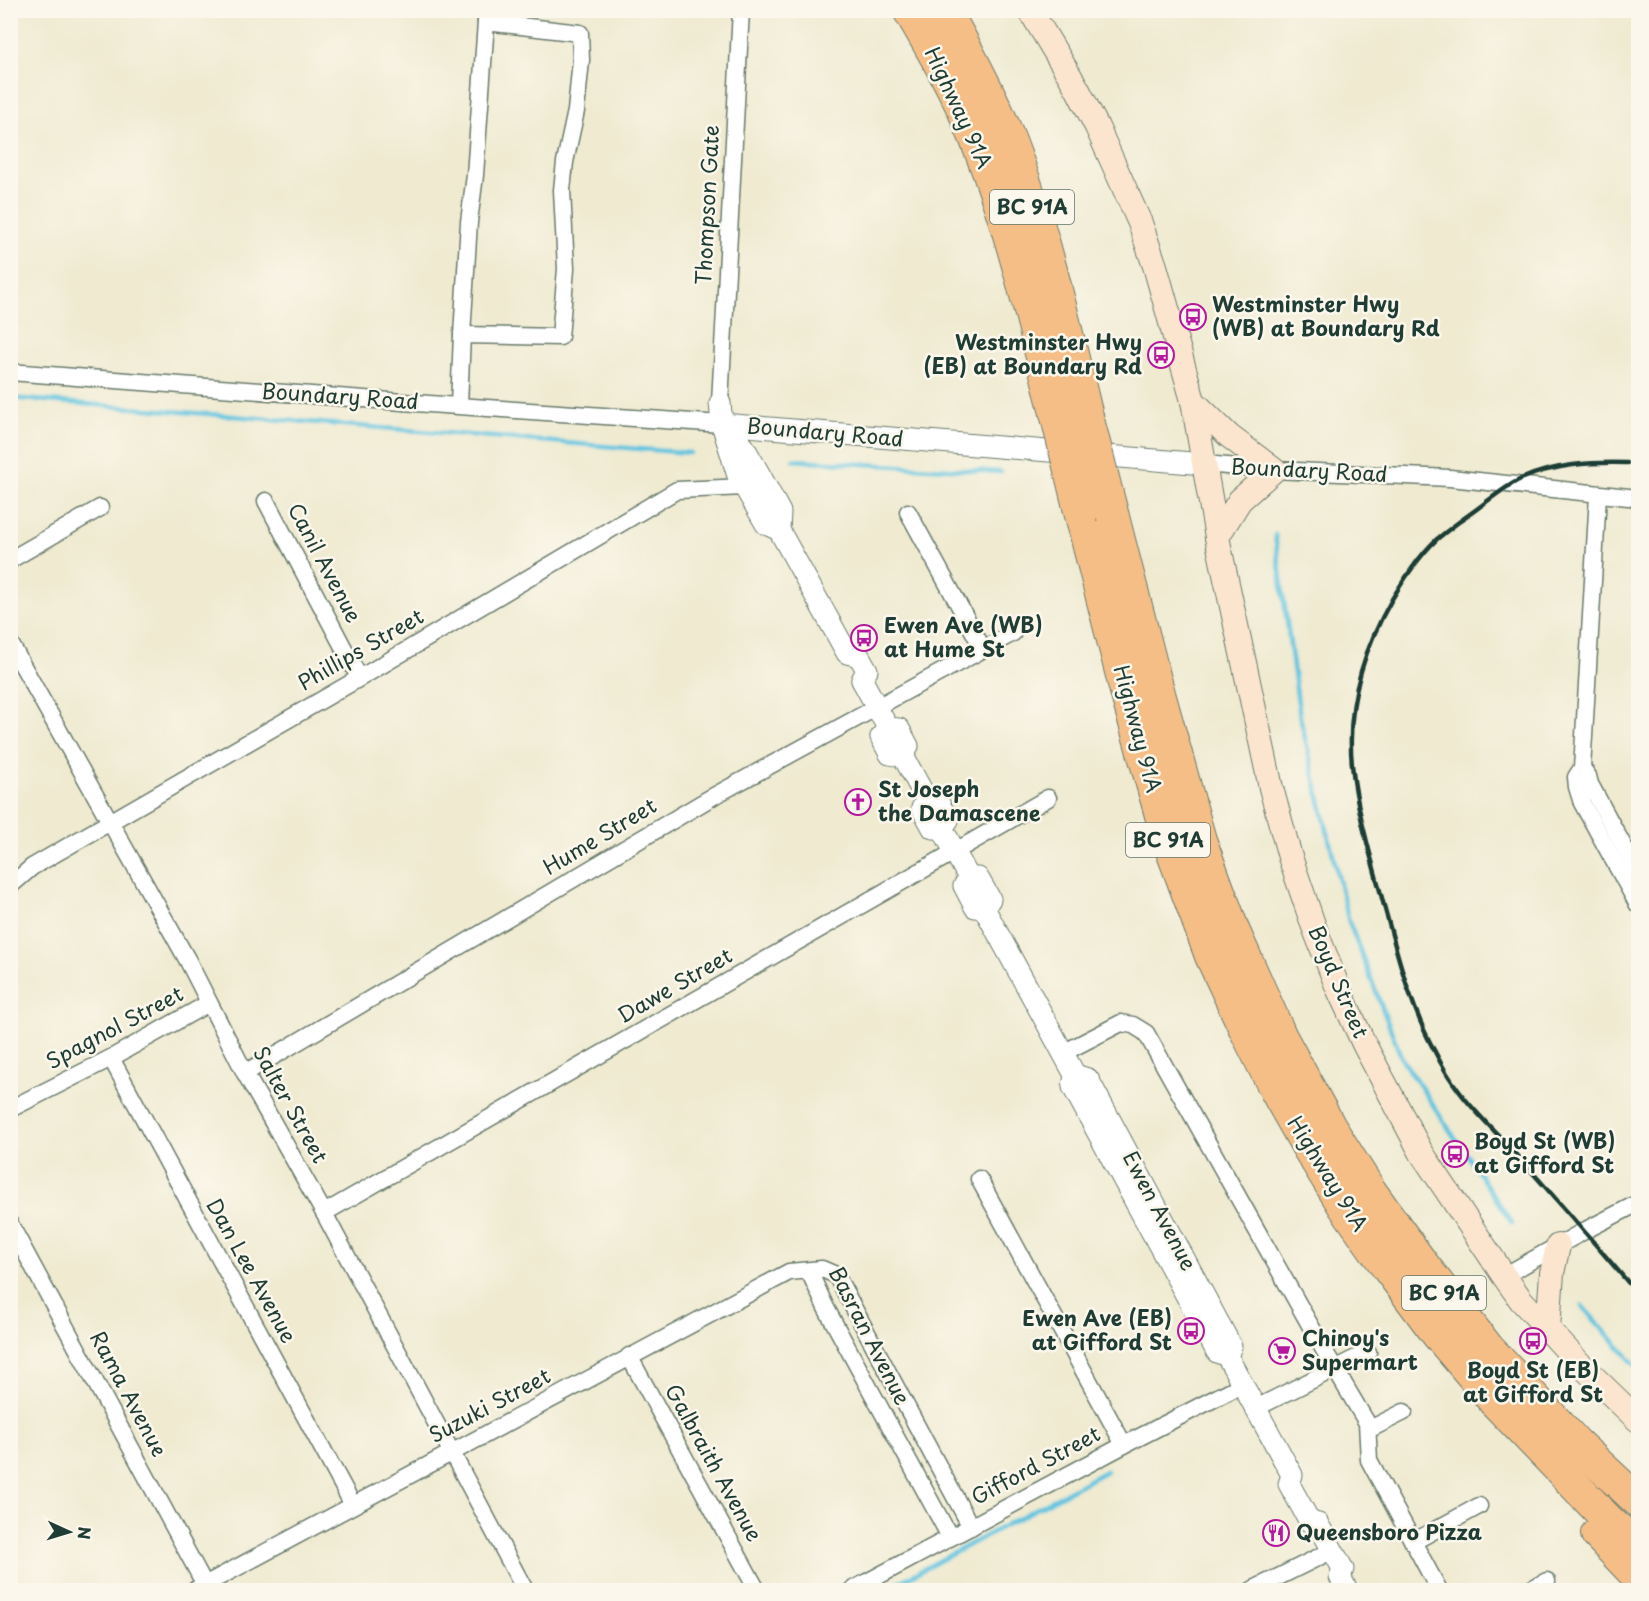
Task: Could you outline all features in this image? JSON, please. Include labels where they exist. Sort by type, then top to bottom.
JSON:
[{"type":"highway","name":"Highway 91A","points":[[909,10],[938,57],[961,105],[988,172],[1020,270],[1127,695],[1168,840],[1211,956],[1247,1033],[1276,1091],[1344,1206],[1438,1335],[1494,1401],[1611,1523],[1638,1546]]},
{"type":"highway","name":"Highway 91A","points":[[945,10],[1005,130],[1025,186],[1045,250],[1153,672],[1200,840],[1234,932],[1281,1036],[1330,1127],[1371,1192],[1421,1263],[1488,1348],[1577,1444],[1638,1501]]},
{"type":"highway","points":[[1494,1401],[1547,1480],[1638,1577]]},
{"type":"highway","points":[[1577,1444],[1638,1484]]},
{"type":"main road","name":"Boyd Street","points":[[1030,10],[1077,88],[1124,184],[1158,276],[1193,401],[1217,537],[1271,788],[1290,857],[1330,968],[1365,1046],[1421,1152],[1504,1276],[1521,1300],[1598,1382],[1638,1420]]},
{"type":"main road","points":[[1193,401],[1229,436],[1274,470],[1240,500],[1217,537]]},
{"type":"main road","points":[[1548,1329],[1552,1273],[1558,1246]]},
{"type":"street","name":"Thompson Gate","points":[[721,414],[741,10]]},
{"type":"street","points":[[459,405],[462,335],[469,222],[475,175],[486,16],[580,33],[576,111],[565,162],[562,190],[566,269],[560,337],[462,335]]},
{"type":"street","name":"Boundary Road","points":[[10,372],[459,405],[721,414],[789,430],[1274,470],[1450,478],[1638,498]]},
{"type":"street","name":"Ewen Avenue","points":[[721,414],[744,447],[780,512],[779,530],[847,653],[843,665],[851,679],[862,680],[888,728],[881,737],[890,754],[903,756],[927,800],[922,808],[933,828],[942,828],[969,878],[964,886],[975,907],[984,908],[1075,1075],[1088,1079],[1231,1346],[1227,1356],[1292,1475],[1289,1484],[1310,1522],[1318,1524],[1343,1569],[1340,1577],[1347,1590]]},
{"type":"street","name":"Ewen Avenue","points":[[721,414],[738,476],[766,524],[779,530]]},
{"type":"street","points":[[753,463],[763,443],[789,430]]},
{"type":"street","name":"Phillips Street","points":[[10,886],[32,867],[677,490],[745,488]]},
{"type":"street","points":[[1598,495],[1582,768],[1576,777],[1582,803],[1638,905]]},
{"type":"street","name":"Canil Avenue","points":[[266,501],[359,677]]},
{"type":"street","points":[[10,560],[100,508]]},
{"type":"street","points":[[908,512],[982,649]]},
{"type":"street","name":"Hume Street","points":[[245,1073],[712,797],[1013,633]]},
{"type":"street","name":"Salter Street","points":[[10,643],[188,961],[245,1073],[324,1214],[525,1590]]},
{"type":"street","points":[[1582,768],[1638,873]]},
{"type":"street","name":"Dawe Street","points":[[324,1214],[1048,798]]},
{"type":"street","name":"Spagnol Street","points":[[10,1109],[111,1058],[209,1003]]},
{"type":"street","points":[[1063,1053],[1121,1023],[1133,1025],[1146,1033],[1367,1423],[1369,1460],[1439,1590]]},
{"type":"street","name":"Dan Lee Avenue","points":[[111,1058],[353,1505]]},
{"type":"street","points":[[979,1179],[1124,1445]]},
{"type":"street","points":[[1504,1276],[1638,1203]]},
{"type":"street","name":"Rama Avenue","points":[[10,1224],[200,1588]]},
{"type":"street","name":"Basran Avenue","points":[[950,1537],[826,1308],[809,1271],[822,1269],[836,1275],[971,1527]]},
{"type":"street","name":"Suzuki Street","points":[[200,1588],[789,1272],[809,1271]]},
{"type":"street","points":[[1256,1408],[1368,1352]]},
{"type":"street","name":"Galbraith Avenue","points":[[629,1356],[757,1590]]},
{"type":"street","name":"Gifford Street","points":[[852,1590],[1243,1384]]},
{"type":"street","points":[[1368,1430],[1404,1412]]},
{"type":"street","points":[[1413,1542],[1479,1506]]},
{"type":"street","points":[[1252,1590],[1333,1550]]},
{"type":"street","name":"Ewen Avenue","points":[[1343,1569],[1352,1571],[1362,1590]]},
{"type":"street","points":[[1529,1590],[1546,1581]]},
{"type":"waterway","points":[[10,398],[690,453]]},
{"type":"waterway","points":[[794,460],[1001,472]]},
{"type":"waterway","points":[[1275,535],[1300,717],[1349,922],[1402,1059],[1512,1223]]},
{"type":"waterway","points":[[1582,1306],[1638,1368]]},
{"type":"waterway","points":[[885,1590],[1106,1471]]},
{"type":"railway","points":[[1627,463],[1573,465],[1546,470],[1521,479],[1500,491],[1430,546],[1397,591],[1373,638],[1354,700],[1351,743],[1354,782],[1369,851],[1404,978],[1425,1032],[1449,1076],[1466,1099],[1638,1294]]},
{"type":"place","name":"Westminster Hwy (WB) at Boundary Rd","points":[[1193,317]]},
{"type":"place","name":"Westminster Hwy (EB) at Boundary Rd","points":[[1161,355]]},
{"type":"place","name":"Ewen Ave (WB) at Hume St","points":[[864,638]]},
{"type":"place","name":"St Joseph the Damascene","points":[[858,802]]},
{"type":"place","name":"Boyd St (WB) at Gifford St","points":[[1455,1154]]},
{"type":"place","name":"Ewen Ave (EB) at Gifford St","points":[[1191,1331]]},
{"type":"place","name":"Boyd St (EB) at Gifford St","points":[[1533,1341]]},
{"type":"place","name":"Chinoy's Supermart","points":[[1282,1351]]},
{"type":"place","name":"Queensboro Pizza","points":[[1276,1533]]}]
